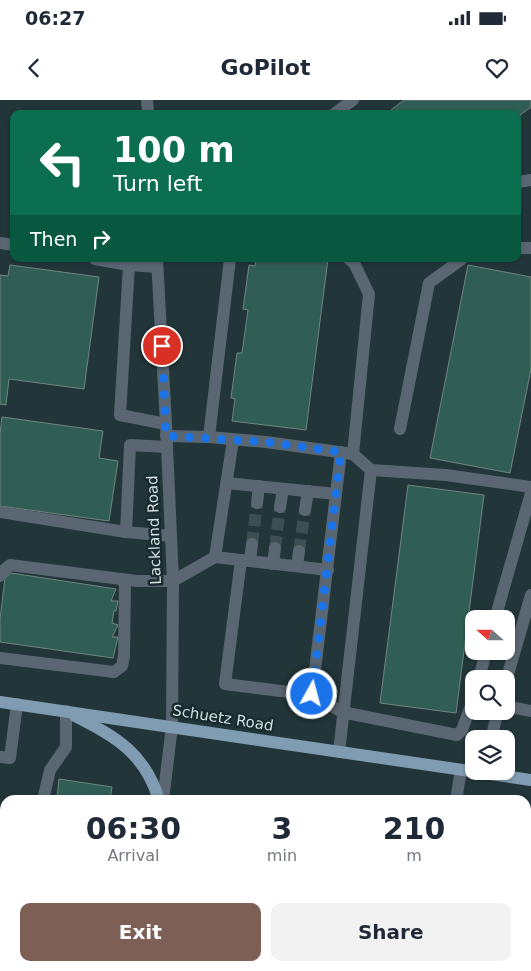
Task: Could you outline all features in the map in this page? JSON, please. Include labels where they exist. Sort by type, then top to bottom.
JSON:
[{"type":"main road","name":"Schuetz Road","points":[[0,702],[465,770]]},
{"type":"main road","points":[[66,711],[106,732],[138,759],[147,770],[159,795]]},
{"type":"main road","name":"Schuetz Road","points":[[515,777],[531,780]]},
{"type":"street","points":[[339,110],[353,100]]},
{"type":"street","points":[[115,262],[129,264],[157,263]]},
{"type":"street","points":[[209,437],[230,262]]},
{"type":"street","points":[[312,694],[336,494],[347,453],[369,294],[353,262]]},
{"type":"street","points":[[400,429],[429,283],[458,262]]},
{"type":"street","name":"Lackland Road","points":[[157,263],[167,436],[172,581],[172,726],[162,795]]},
{"type":"street","points":[[129,264],[120,415],[167,436]]},
{"type":"street","points":[[126,532],[130,445],[167,436],[209,437],[347,453],[371,470],[446,475],[531,488]]},
{"type":"street","points":[[216,557],[233,440]]},
{"type":"street","points":[[339,752],[342,712],[371,470]]},
{"type":"street","points":[[227,483],[336,494]]},
{"type":"street","points":[[257,503],[259,486]]},
{"type":"street","points":[[280,507],[283,489]]},
{"type":"street","points":[[305,510],[308,491]]},
{"type":"street","points":[[498,610],[531,493]]},
{"type":"street","points":[[0,512],[126,532],[171,536]]},
{"type":"street","points":[[252,544],[246,561],[225,684],[312,694],[342,712],[457,735],[462,730],[466,720]]},
{"type":"street","points":[[273,564],[275,548]]},
{"type":"street","points":[[297,566],[299,551]]},
{"type":"street","points":[[0,576],[10,565],[124,580],[172,581],[216,557],[328,570]]},
{"type":"street","points":[[0,658],[114,672],[122,666],[124,656],[124,580]]},
{"type":"street","points":[[509,670],[531,595]]},
{"type":"street","points":[[5,757],[17,704]]},
{"type":"street","points":[[515,708],[531,711]]},
{"type":"street","points":[[44,795],[50,770],[66,747],[66,711]]},
{"type":"street","points":[[457,795],[461,770]]},
{"type":"building","points":[[404,100],[531,100],[531,107],[521,114],[521,110],[391,110]]},
{"type":"building","points":[[256,262],[328,262],[306,430],[232,421],[235,399],[231,398],[237,353],[242,353],[248,310],[243,309],[249,265],[255,266]]},
{"type":"building","points":[[10,265],[99,277],[84,389],[9,379],[6,405],[0,404],[0,275],[8,276]]},
{"type":"building","points":[[468,265],[531,277],[531,369],[510,473],[430,458]]},
{"type":"building","points":[[2,417],[103,431],[99,458],[118,461],[109,521],[0,506],[0,434]]},
{"type":"building","points":[[408,485],[484,495],[469,610],[465,610],[465,643],[456,713],[380,703]]},
{"type":"building","points":[[11,573],[116,589],[111,601],[118,601],[112,623],[118,625],[112,637],[118,637],[113,658],[0,642],[0,619],[5,578]]},
{"type":"building","points":[[59,779],[112,787],[111,795],[57,795]]},
{"type":"tunnel","points":[[252,544],[257,503]]},
{"type":"tunnel","points":[[275,548],[280,507]]},
{"type":"tunnel","points":[[299,551],[305,510]]},
{"type":"route","points":[[162,346],[166,436],[209,437],[266,442],[341,452],[312,694]]}]
